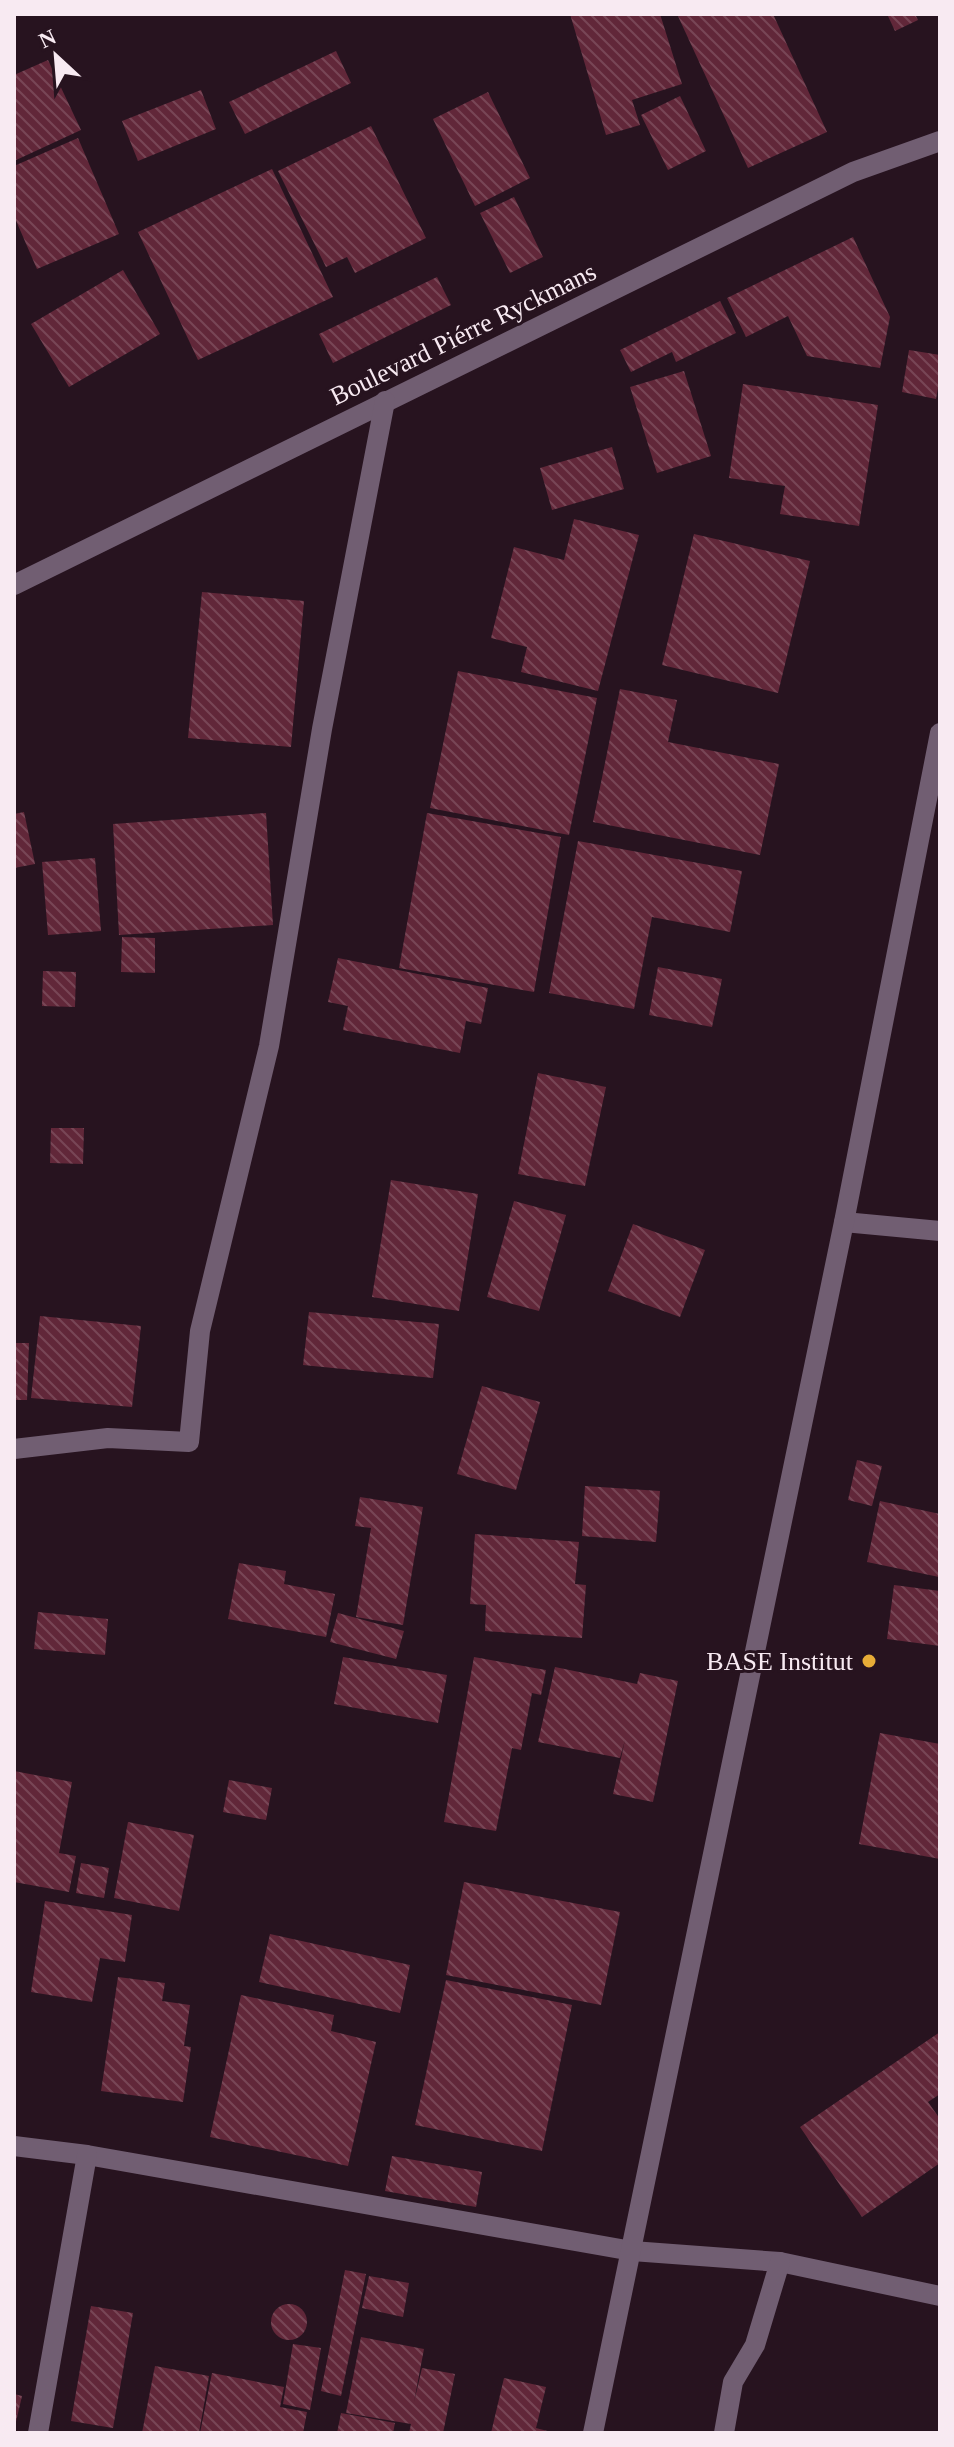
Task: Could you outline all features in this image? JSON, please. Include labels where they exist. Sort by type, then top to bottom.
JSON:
[{"type":"street","name":"Boulevard Piérre Ryckmans","points":[[14,585],[853,172],[940,141]]},
{"type":"street","points":[[14,1449],[108,1438],[189,1442],[200,1331],[269,1046],[322,729],[385,401]]},
{"type":"street","points":[[593,2433],[844,1222],[940,733]]},
{"type":"street","points":[[844,1222],[940,1231]]},
{"type":"street","points":[[14,2146],[87,2155],[632,2251],[780,2262],[940,2296]]},
{"type":"street","points":[[38,2433],[87,2155]]},
{"type":"street","points":[[724,2433],[733,2382],[755,2345],[780,2262]]},
{"type":"building","points":[[570,14],[660,14],[682,84],[632,100],[640,125],[606,135]]},
{"type":"building","points":[[677,14],[773,14],[827,132],[748,168]]},
{"type":"building","points":[[887,14],[915,14],[918,20],[895,31]]},
{"type":"building","points":[[336,51],[351,83],[245,134],[229,102]]},
{"type":"building","points":[[48,60],[81,130],[14,161],[14,75]]},
{"type":"building","points":[[201,90],[216,129],[138,161],[122,121]]},
{"type":"building","points":[[488,92],[530,178],[475,206],[433,119]]},
{"type":"building","points":[[680,96],[706,151],[668,170],[641,115]]},
{"type":"building","points":[[371,126],[426,238],[355,273],[347,257],[326,267],[278,171]]},
{"type":"building","points":[[78,138],[119,234],[37,269],[14,216],[14,166]]},
{"type":"building","points":[[272,169],[333,297],[198,360],[138,232]]},
{"type":"building","points":[[514,197],[543,257],[510,273],[480,213]]},
{"type":"building","points":[[853,237],[890,317],[880,368],[807,356],[788,316],[746,337],[727,298]]},
{"type":"building","points":[[123,270],[160,334],[69,387],[31,324]]},
{"type":"building","points":[[437,277],[451,305],[333,363],[319,334]]},
{"type":"building","points":[[720,301],[736,333],[676,362],[672,352],[631,372],[620,350]]},
{"type":"building","points":[[909,350],[940,355],[936,399],[902,392]]},
{"type":"building","points":[[684,371],[711,456],[657,473],[630,387]]},
{"type":"building","points":[[743,384],[878,405],[859,526],[780,514],[785,486],[729,478]]},
{"type":"building","points":[[612,447],[624,489],[552,510],[540,468]]},
{"type":"building","points":[[574,519],[639,535],[598,691],[521,672],[527,647],[491,638],[514,547],[564,560]]},
{"type":"building","points":[[694,534],[810,561],[778,693],[662,665]]},
{"type":"building","points":[[202,592],[304,601],[291,747],[188,738]]},
{"type":"building","points":[[458,671],[597,698],[569,835],[430,808]]},
{"type":"building","points":[[620,689],[677,700],[668,742],[779,764],[760,855],[593,822]]},
{"type":"building","points":[[24,812],[35,864],[14,868],[14,814]]},
{"type":"building","points":[[266,813],[273,925],[119,935],[113,824]]},
{"type":"building","points":[[427,813],[561,837],[534,992],[399,968]]},
{"type":"building","points":[[578,841],[742,871],[730,932],[652,917],[634,1009],[549,993]]},
{"type":"building","points":[[95,858],[101,931],[48,935],[42,862]]},
{"type":"building","points":[[122,937],[155,938],[155,973],[121,972]]},
{"type":"building","points":[[338,958],[488,988],[481,1024],[466,1021],[460,1053],[343,1030],[348,1006],[328,1002]]},
{"type":"building","points":[[658,967],[722,979],[712,1027],[649,1015]]},
{"type":"building","points":[[43,971],[76,972],[75,1007],[42,1006]]},
{"type":"building","points":[[538,1073],[606,1087],[585,1186],[518,1174]]},
{"type":"building","points":[[51,1128],[84,1128],[83,1164],[50,1163]]},
{"type":"building","points":[[391,1180],[478,1194],[459,1311],[372,1297]]},
{"type":"building","points":[[514,1201],[566,1215],[539,1311],[487,1297]]},
{"type":"building","points":[[633,1224],[705,1250],[680,1317],[608,1291]]},
{"type":"building","points":[[309,1312],[439,1324],[433,1378],[303,1365]]},
{"type":"building","points":[[40,1316],[141,1326],[132,1407],[31,1398]]},
{"type":"building","points":[[14,1343],[29,1343],[27,1400],[14,1400]]},
{"type":"building","points":[[482,1386],[540,1402],[516,1490],[457,1474]]},
{"type":"building","points":[[857,1460],[882,1466],[872,1506],[848,1500]]},
{"type":"building","points":[[585,1486],[660,1491],[656,1542],[582,1536]]},
{"type":"building","points":[[360,1497],[423,1507],[403,1625],[356,1617],[371,1528],[355,1526]]},
{"type":"building","points":[[880,1501],[940,1514],[939,1577],[867,1562]]},
{"type":"building","points":[[475,1534],[579,1542],[575,1584],[586,1585],[582,1638],[485,1631],[486,1605],[470,1604]]},
{"type":"building","points":[[239,1563],[286,1571],[284,1584],[335,1594],[326,1637],[228,1619]]},
{"type":"building","points":[[894,1585],[940,1591],[940,1646],[887,1639]]},
{"type":"building","points":[[38,1612],[108,1619],[105,1655],[34,1649]]},
{"type":"building","points":[[338,1613],[404,1631],[396,1659],[330,1642]]},
{"type":"building","points":[[343,1657],[447,1675],[438,1723],[334,1704]]},
{"type":"building","points":[[474,1657],[546,1670],[541,1695],[532,1693],[521,1750],[512,1748],[496,1831],[444,1822]]},
{"type":"building","points":[[555,1667],[637,1684],[640,1673],[678,1681],[653,1802],[613,1794],[625,1740],[620,1758],[538,1742]]},
{"type":"building","points":[[880,1733],[940,1744],[940,1859],[859,1844]]},
{"type":"building","points":[[14,1771],[72,1782],[59,1853],[76,1856],[69,1892],[14,1882]]},
{"type":"building","points":[[229,1780],[272,1788],[266,1820],[223,1812]]},
{"type":"building","points":[[128,1822],[194,1835],[179,1911],[114,1898]]},
{"type":"building","points":[[81,1863],[109,1868],[104,1898],[76,1893]]},
{"type":"building","points":[[464,1882],[620,1912],[601,2005],[446,1975]]},
{"type":"building","points":[[45,1901],[132,1915],[125,1962],[100,1958],[92,2002],[31,1992]]},
{"type":"building","points":[[270,1934],[410,1965],[400,2013],[259,1982]]},
{"type":"building","points":[[118,1977],[165,1983],[162,2001],[190,2005],[184,2046],[191,2047],[183,2102],[101,2091]]},
{"type":"building","points":[[446,1980],[572,2005],[542,2151],[415,2125]]},
{"type":"building","points":[[241,1995],[334,2015],[331,2031],[376,2042],[348,2166],[210,2137]]},
{"type":"building","points":[[940,2032],[940,2094],[928,2102],[940,2119],[940,2163],[862,2217],[800,2127]]},
{"type":"building","points":[[392,2156],[482,2172],[476,2207],[385,2191]]},
{"type":"building","points":[[345,2270],[366,2274],[341,2396],[321,2391]]},
{"type":"building","points":[[369,2276],[409,2283],[403,2317],[362,2308]]},
{"type":"building","points":[[289,2304],[302,2309],[307,2322],[302,2335],[289,2340],[276,2335],[271,2322],[276,2309]]},
{"type":"building","points":[[91,2306],[133,2313],[113,2428],[71,2421]]},
{"type":"building","points":[[361,2337],[424,2349],[414,2402],[422,2368],[455,2374],[443,2433],[409,2433],[411,2424],[346,2413]]},
{"type":"building","points":[[293,2344],[321,2348],[310,2410],[283,2404]]},
{"type":"building","points":[[155,2366],[209,2376],[199,2433],[142,2433]]},
{"type":"building","points":[[212,2373],[284,2387],[280,2407],[307,2412],[303,2433],[200,2433]]},
{"type":"building","points":[[504,2378],[546,2387],[536,2428],[555,2433],[491,2433]]},
{"type":"building","points":[[14,2394],[22,2396],[15,2426],[14,2426]]},
{"type":"building","points":[[341,2413],[395,2423],[393,2433],[337,2433]]},
{"type":"place","name":"BASE Institut","points":[[869,1661]]}]
